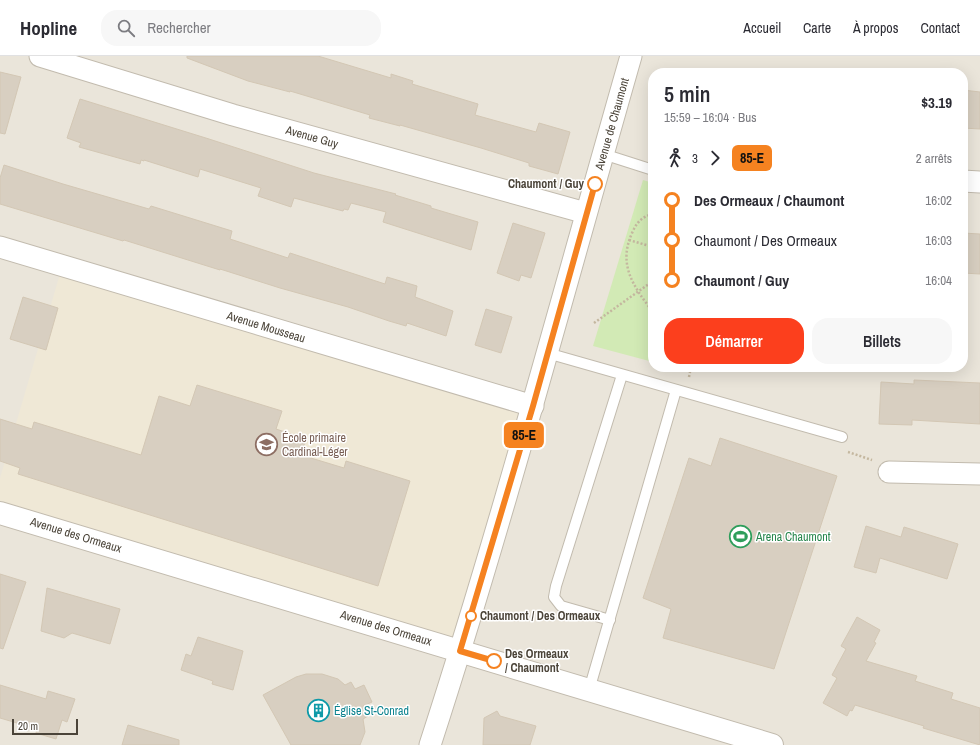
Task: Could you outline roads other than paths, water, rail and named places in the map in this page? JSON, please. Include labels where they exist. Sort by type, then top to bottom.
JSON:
[{"type":"street","name":"Avenue Guy","points":[[40,56],[233,115],[586,213]]},
{"type":"street","name":"Avenue de Chaumont","points":[[430,745],[460,651],[533,406],[631,56]]},
{"type":"street","points":[[968,181],[980,182]]},
{"type":"street","name":"Avenue Mousseau","points":[[0,247],[533,406]]},
{"type":"street","points":[[889,472],[980,474]]},
{"type":"street","name":"Avenue des Ormeaux","points":[[0,513],[772,745]]},
{"type":"lane","points":[[603,154],[648,168]]},
{"type":"lane","points":[[547,354],[842,437]]},
{"type":"lane","points":[[610,620],[561,606],[554,597],[558,578],[622,374]]},
{"type":"lane","points":[[589,690],[676,390]]},
{"type":"place","name":"Chaumont / Guy","points":[[595,184]]},
{"type":"place","name":"École primaire Cardinal-Léger","points":[[266,445]]},
{"type":"place","name":"Arena Chaumont","points":[[740,537]]},
{"type":"place","name":"Chaumont / Des Ormeaux","points":[[471,616]]},
{"type":"place","name":"Des Ormeaux / Chaumont","points":[[494,661]]},
{"type":"place","name":"Église St-Conrad","points":[[319,711]]}]
